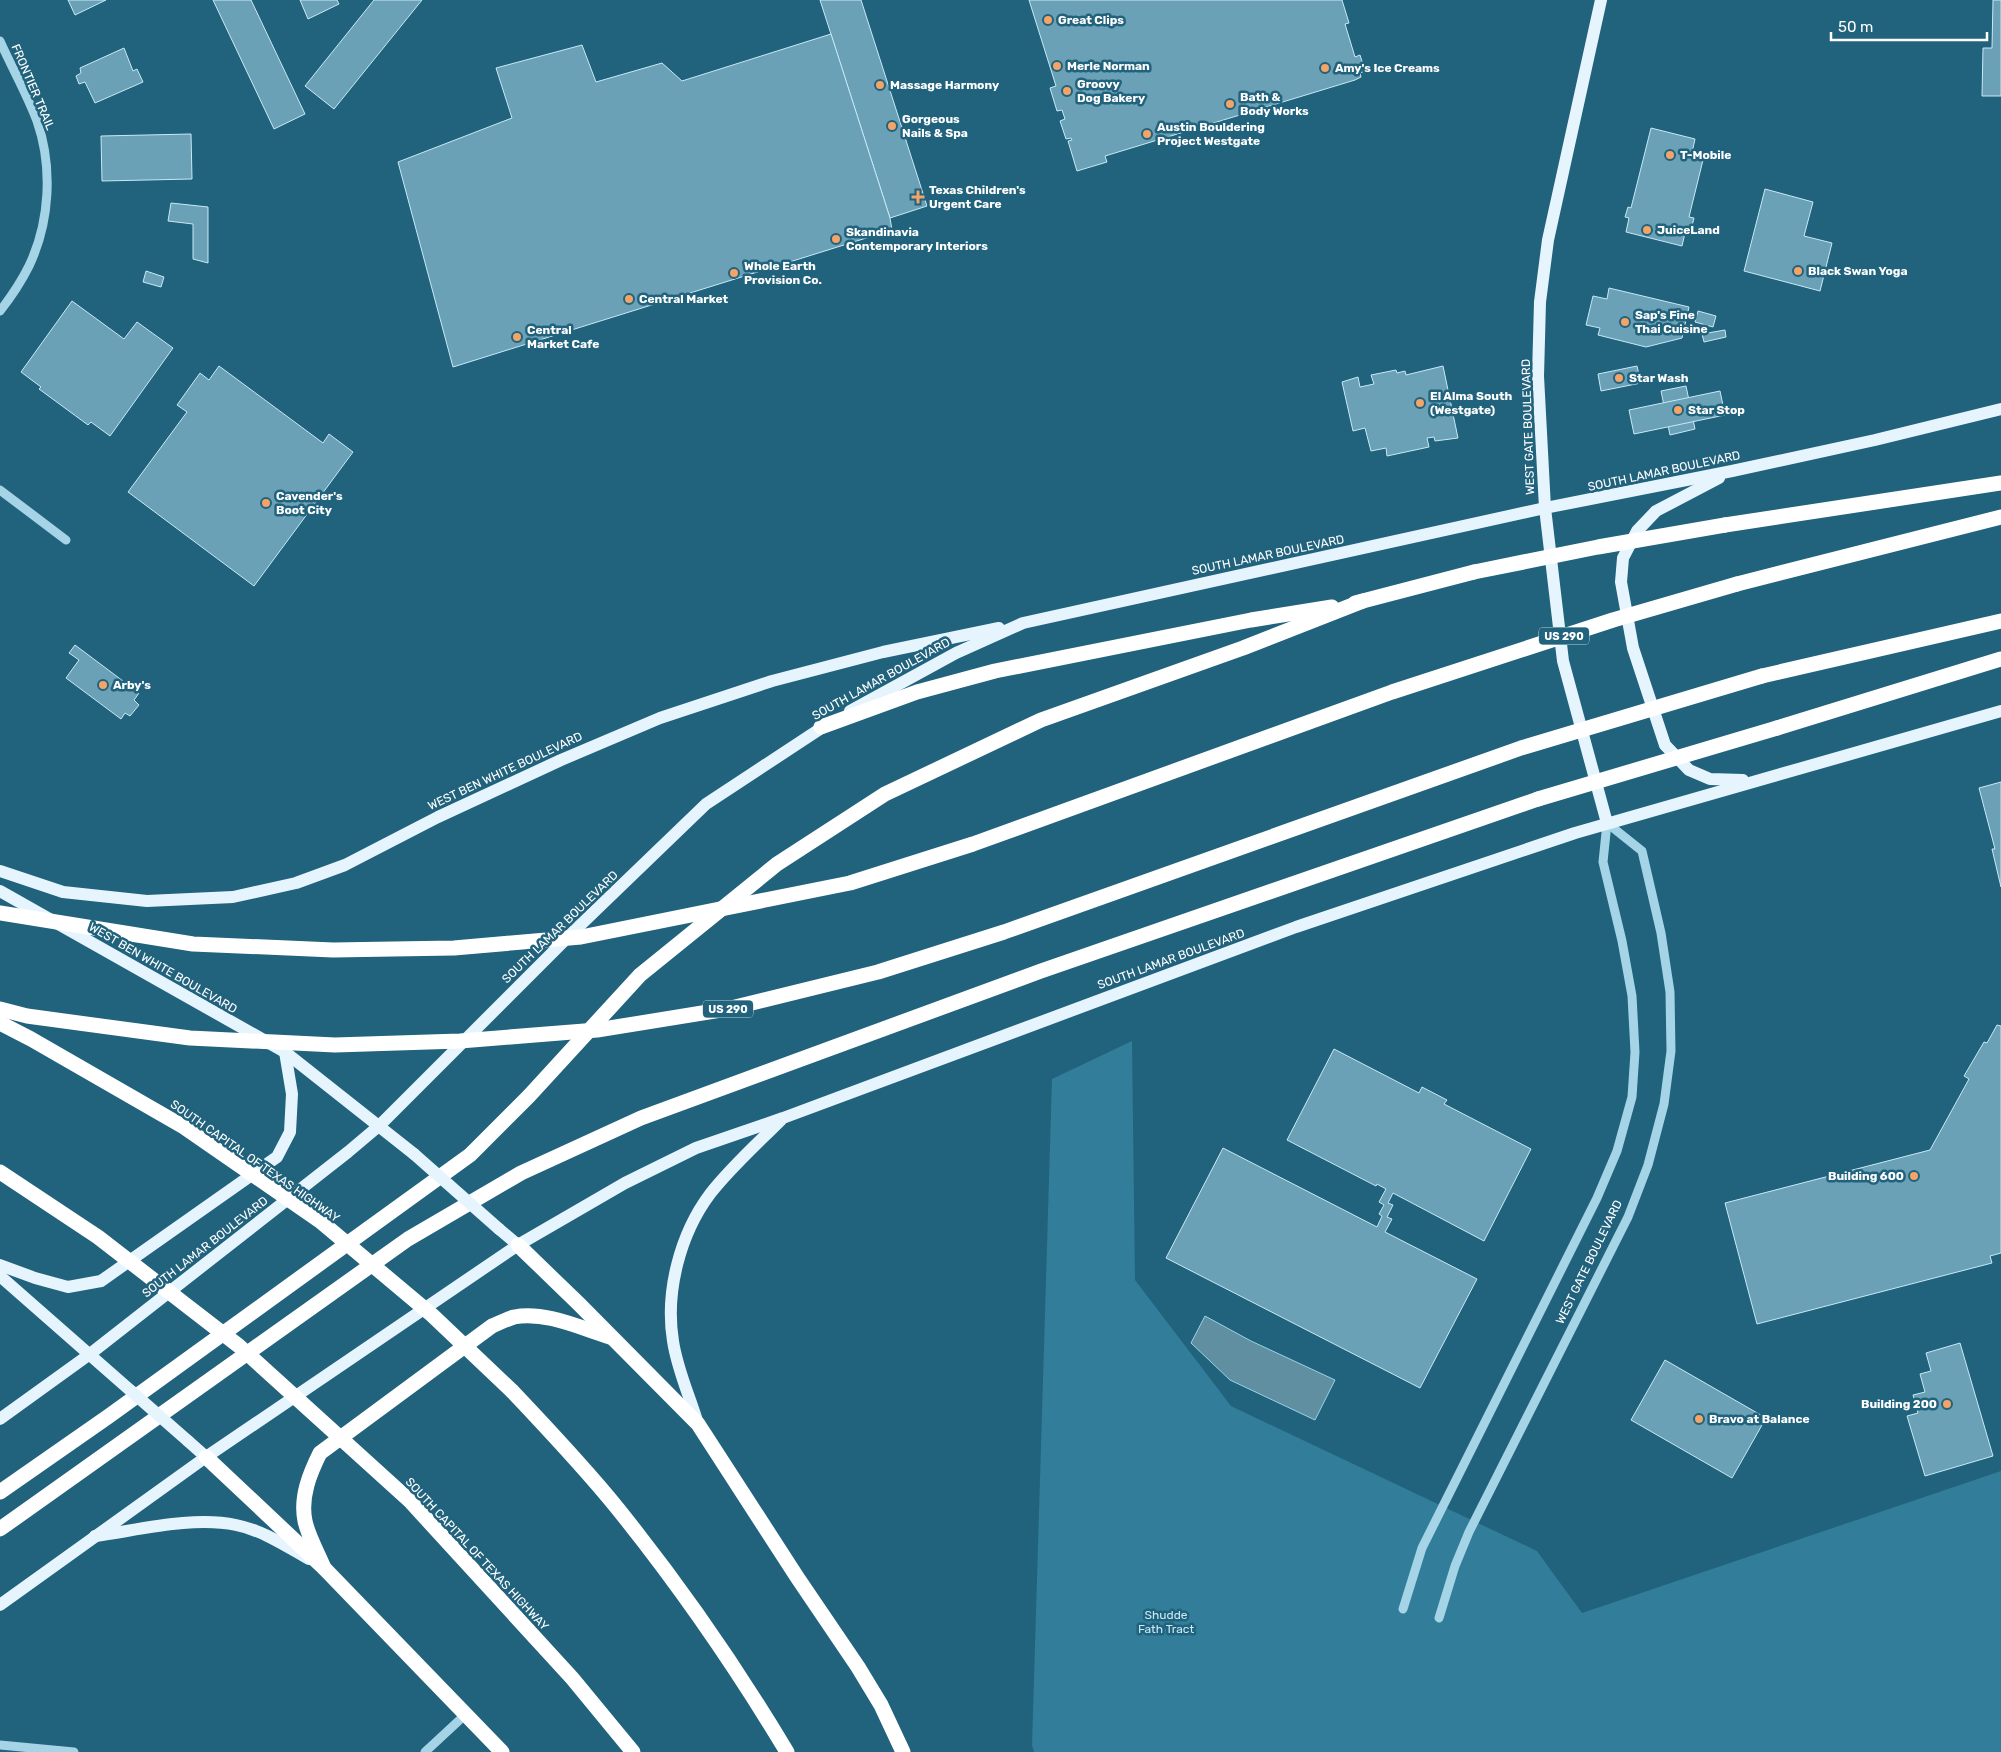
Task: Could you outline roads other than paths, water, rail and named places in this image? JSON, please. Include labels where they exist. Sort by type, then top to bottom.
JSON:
[{"type":"highway","points":[[0,1492],[109,1416],[470,1155],[529,1096],[640,975],[777,864],[885,794],[1041,720],[1243,648],[1363,602],[1474,572],[1598,547],[1725,525],[2001,483]]},
{"type":"highway","name":"US 290","points":[[0,913],[193,944],[323,949],[454,948],[581,937],[850,883],[973,844],[1392,692],[1613,620],[1737,584],[2001,517]]},
{"type":"highway","points":[[821,727],[917,692],[995,671],[1250,620],[1363,602]]},
{"type":"highway","name":"US 290","points":[[0,1009],[27,1016],[190,1038],[335,1045],[460,1041],[597,1030],[727,1009],[878,972],[1004,932],[1521,748],[1762,676],[2001,621]]},
{"type":"highway","points":[[0,1529],[408,1239],[522,1173],[642,1118],[1013,981],[1538,800],[2001,658]]},
{"type":"highway","name":"SOUTH CAPITAL OF TEXAS HIGHWAY","points":[[0,1023],[184,1127],[320,1221],[432,1315],[512,1391],[570,1453],[618,1509],[664,1567],[708,1628],[787,1752]]},
{"type":"highway","name":"SOUTH CAPITAL OF TEXAS HIGHWAY","points":[[0,1172],[98,1237],[239,1346],[410,1501],[572,1678],[633,1752]]},
{"type":"highway","points":[[518,1245],[698,1424],[858,1667],[881,1705],[903,1752]]},
{"type":"highway","points":[[324,1568],[305,1520],[305,1496],[310,1474],[320,1453],[492,1326],[513,1317],[536,1316],[548,1318],[611,1337]]},
{"type":"highway","points":[[206,1457],[324,1568],[502,1752]]},
{"type":"main road","name":"WEST GATE BOULEVARD","points":[[1601,0],[1552,214],[1542,285],[1538,401],[1545,508],[1563,661],[1608,823]]},
{"type":"main road","name":"SOUTH LAMAR BOULEVARD","points":[[0,1419],[90,1354],[380,1125],[570,935],[706,804],[821,727],[956,653],[1023,623],[1545,508],[1732,471],[1875,440],[2001,409]]},
{"type":"main road","points":[[1732,471],[1656,511],[1637,531],[1623,558],[1621,582],[1633,648],[1665,745],[1688,770],[1710,779],[1756,780]]},
{"type":"main road","name":"WEST BEN WHITE BOULEVARD","points":[[0,871],[63,892],[147,901],[233,897],[296,883],[345,865],[438,817],[561,760],[660,718],[772,681],[883,652],[1023,623]]},
{"type":"main road","name":"SOUTH LAMAR BOULEVARD","points":[[0,1605],[206,1457],[518,1245],[625,1183],[696,1148],[783,1118],[1296,927],[1608,823],[2001,711]]},
{"type":"main road","name":"WEST BEN WHITE BOULEVARD","points":[[0,891],[285,1052],[380,1125],[518,1245]]},
{"type":"main road","points":[[0,1265],[35,1278],[68,1286],[101,1281],[277,1157],[290,1132],[292,1094],[285,1052]]},
{"type":"main road","points":[[698,1424],[673,1342],[671,1312],[674,1285],[683,1247],[694,1219],[710,1193],[783,1118]]},
{"type":"main road","points":[[0,1276],[206,1457]]},
{"type":"main road","points":[[93,1537],[170,1525],[205,1522],[237,1525],[272,1538],[324,1568]]},
{"type":"street","name":"FRONTIER TRAIL","points":[[0,41],[37,121],[44,146],[47,199],[44,223],[29,266],[18,286],[0,311]]},
{"type":"street","points":[[0,490],[66,540]]},
{"type":"street","name":"WEST GATE BOULEVARD","points":[[1403,1609],[1422,1548],[1597,1198],[1617,1151],[1632,1097],[1635,1052],[1632,996],[1622,941],[1603,862],[1608,823]]},
{"type":"street","name":"WEST GATE BOULEVARD","points":[[1440,1618],[1455,1566],[1470,1532],[1628,1217],[1648,1165],[1664,1104],[1671,1051],[1670,992],[1661,933],[1642,851],[1608,823]]},
{"type":"street","points":[[425,1752],[466,1714]]},
{"type":"street","points":[[0,1744],[74,1752]]},
{"type":"place","name":"Great Clips","points":[[1048,20]]},
{"type":"place","name":"Merle Norman","points":[[1057,66]]},
{"type":"place","name":"Amy's Ice Creams","points":[[1325,68]]},
{"type":"place","name":"Massage Harmony","points":[[880,85]]},
{"type":"place","name":"Groovy Dog Bakery","points":[[1067,91]]},
{"type":"place","name":"Bath & Body Works","points":[[1230,104]]},
{"type":"place","name":"Gorgeous Nails & Spa","points":[[892,126]]},
{"type":"place","name":"Austin Bouldering Project Westgate","points":[[1147,134]]},
{"type":"place","name":"T-Mobile","points":[[1670,155]]},
{"type":"place","name":"Texas Children's Urgent Care","points":[[918,197]]},
{"type":"place","name":"JuiceLand","points":[[1647,230]]},
{"type":"place","name":"Skandinavia Contemporary Interiors","points":[[836,239]]},
{"type":"place","name":"Black Swan Yoga","points":[[1798,271]]},
{"type":"place","name":"Whole Earth Provision Co.","points":[[734,273]]},
{"type":"place","name":"Central Market","points":[[629,299]]},
{"type":"place","name":"Sap's Fine Thai Cuisine","points":[[1625,322]]},
{"type":"place","name":"Central Market Cafe","points":[[517,337]]},
{"type":"place","name":"Star Wash","points":[[1619,378]]},
{"type":"place","name":"El Alma South (Westgate)","points":[[1420,403]]},
{"type":"place","name":"Star Stop","points":[[1678,410]]},
{"type":"place","name":"Cavender's Boot City","points":[[266,503]]},
{"type":"place","name":"Arby's","points":[[103,685]]},
{"type":"place","name":"Building 600","points":[[1914,1176]]},
{"type":"place","name":"Building 200","points":[[1947,1404]]},
{"type":"place","name":"Bravo at Balance","points":[[1699,1419]]},
{"type":"park label","name":"Shudde Fath Tract","points":[[1166,1622]]}]
